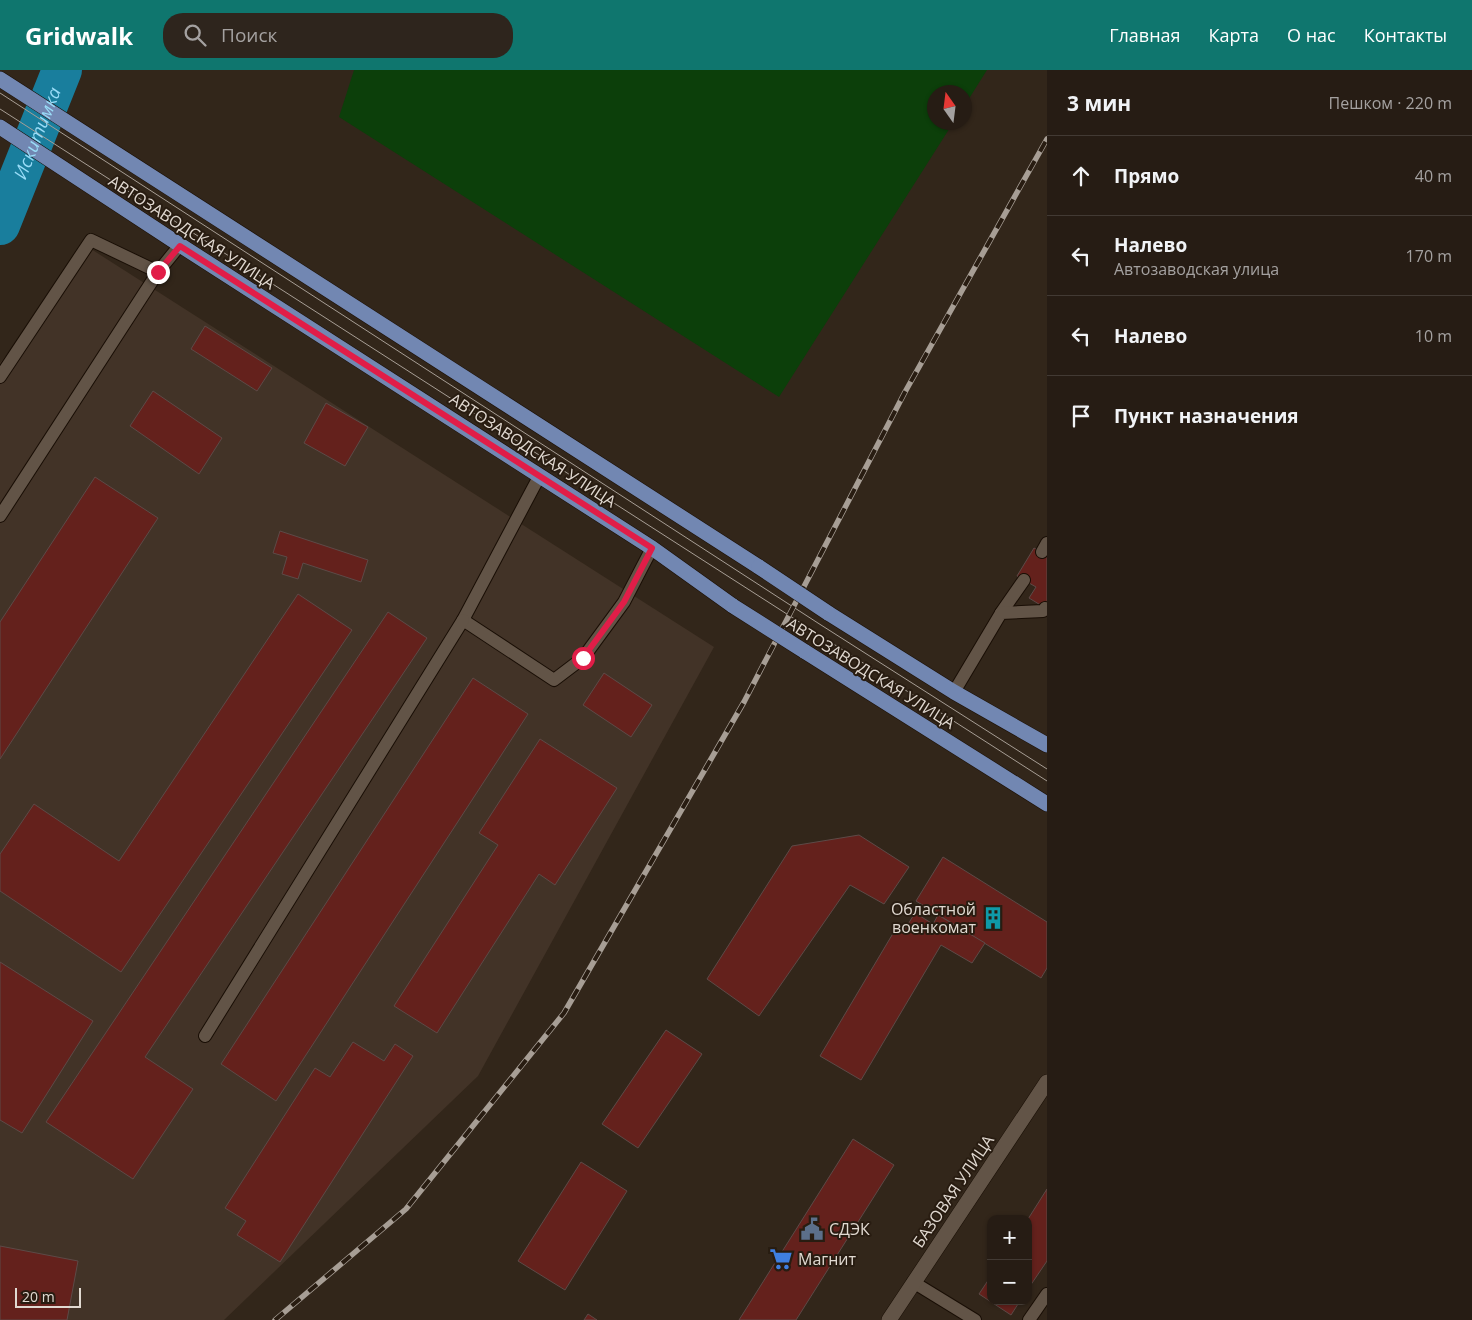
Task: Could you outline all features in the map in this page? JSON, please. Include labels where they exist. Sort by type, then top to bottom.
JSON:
[{"type":"main road","name":"АВТОЗАВОДСКАЯ УЛИЦА","points":[[0,79],[759,566],[828,613],[954,692],[1047,745]]},
{"type":"main road","name":"АВТОЗАВОДСКАЯ УЛИЦА","points":[[0,126],[180,246],[652,548],[733,606],[1047,804]]},
{"type":"main road","name":"БАЗОВАЯ УЛИЦА","points":[[889,1320],[1047,1082]]},
{"type":"lane","points":[[0,377],[91,240],[158,272]]},
{"type":"lane","points":[[0,516],[158,272],[180,246]]},
{"type":"lane","points":[[205,1036],[463,620],[540,475]]},
{"type":"lane","points":[[463,620],[554,680],[583,658],[624,602],[652,548]]},
{"type":"lane","points":[[954,692],[1024,580]]},
{"type":"lane","points":[[1002,613],[1043,611],[1045,608]]},
{"type":"lane","points":[[913,1282],[975,1320]]},
{"type":"lane","points":[[1029,1320],[1047,1294]]},
{"type":"shaded area","points":[[91,249],[714,647],[478,1076],[224,1320],[0,1320],[0,363]]},
{"type":"green space","points":[[354,70],[987,70],[972,94],[972,85],[927,85],[927,130],[949,130],[779,397],[339,117]]},
{"type":"building","points":[[205,326],[272,368],[257,391],[191,349]]},
{"type":"building","points":[[153,391],[222,438],[199,474],[130,426]]},
{"type":"building","points":[[326,403],[368,427],[345,466],[304,443]]},
{"type":"building","points":[[95,477],[158,518],[0,759],[0,622]]},
{"type":"building","points":[[280,531],[368,560],[361,582],[303,563],[298,579],[282,574],[287,557],[273,553]]},
{"type":"building","points":[[1034,548],[1047,555],[1047,609],[1029,598],[1036,587],[1017,576]]},
{"type":"building","points":[[298,594],[352,630],[121,972],[0,891],[0,854],[34,804],[119,861]]},
{"type":"building","points":[[388,612],[427,638],[145,1057],[193,1089],[133,1179],[46,1122]]},
{"type":"building","points":[[604,673],[652,705],[631,737],[583,705]]},
{"type":"building","points":[[473,678],[528,714],[276,1101],[221,1064]]},
{"type":"building","points":[[540,739],[617,788],[555,885],[539,874],[437,1033],[394,1006],[498,845],[479,833]]},
{"type":"building","points":[[859,835],[909,867],[884,904],[850,885],[759,1016],[707,979],[792,846]]},
{"type":"building","name":"Областной военкомат","points":[[943,857],[1047,922],[1047,968],[1041,978],[916,901]]},
{"type":"building","points":[[915,913],[933,924],[938,915],[985,943],[972,963],[941,945],[861,1080],[820,1056],[898,925],[905,929]]},
{"type":"building","points":[[0,962],[93,1021],[22,1133],[0,1120]]},
{"type":"building","points":[[666,1030],[702,1054],[638,1148],[602,1124]]},
{"type":"building","points":[[353,1042],[384,1061],[395,1044],[413,1056],[280,1262],[237,1235],[246,1221],[225,1208],[315,1068],[330,1077]]},
{"type":"building","points":[[853,1139],[894,1165],[796,1320],[739,1320]]},
{"type":"building","points":[[581,1162],[627,1191],[565,1290],[518,1261]]},
{"type":"building","points":[[1047,1189],[1047,1261],[1032,1283],[1032,1215]]},
{"type":"building","points":[[0,1246],[78,1261],[67,1320],[0,1320]]},
{"type":"building","points":[[987,1282],[987,1299],[979,1294]]},
{"type":"building","points":[[996,1305],[1017,1305],[1011,1315]]},
{"type":"building","points":[[588,1314],[597,1320],[584,1320]]},
{"type":"waterway","name":"Искитимка","points":[[0,225],[62,70]]},
{"type":"tram line","points":[[0,93],[821,625],[1047,769]]},
{"type":"tram line","points":[[0,109],[1047,781]]},
{"type":"railway","points":[[275,1320],[406,1209],[564,1013],[744,702],[905,392],[1047,139]]},
{"type":"place","name":"Областной военкомат","points":[[993,918]]},
{"type":"place","name":"СДЭК","points":[[812,1229]]},
{"type":"place","name":"Магнит","points":[[781,1259]]},
{"type":"route","points":[[158,272],[180,246],[652,548],[624,602],[583,658]]}]
